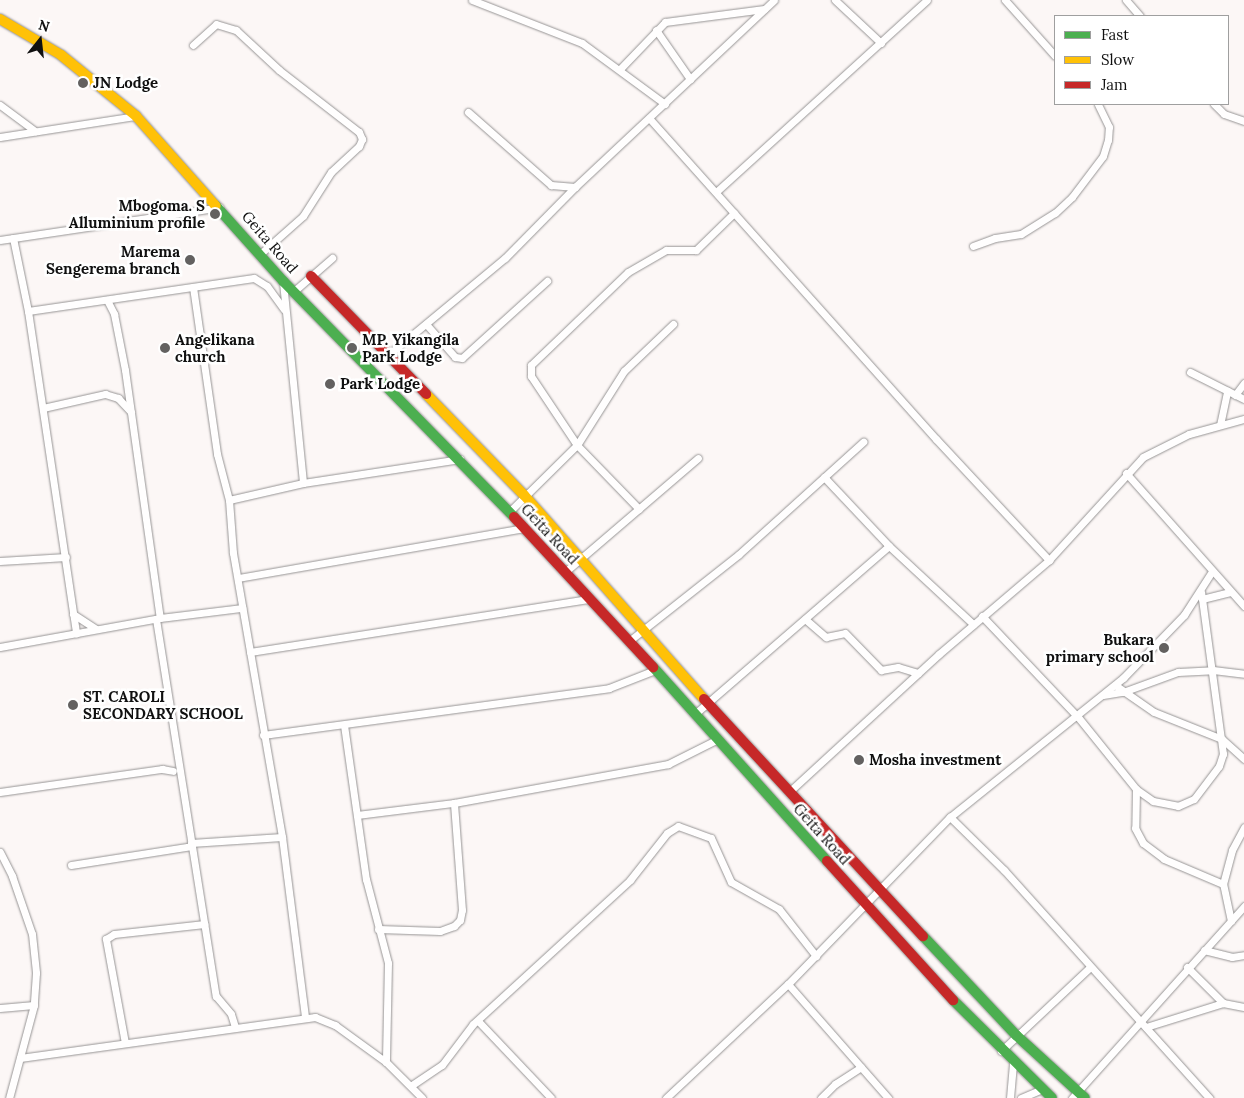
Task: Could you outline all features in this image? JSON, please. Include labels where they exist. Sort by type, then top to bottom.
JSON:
[{"type":"main road","name":"Geita Road","points":[[0,19],[61,55],[136,116],[220,207],[283,281],[460,459],[696,713],[865,905],[1001,1051],[1052,1098]]},
{"type":"main road","points":[[311,276],[525,496],[708,703],[1016,1035],[1078,1096]]},
{"type":"street","points":[[472,0],[582,43],[620,69],[665,104]]},
{"type":"street","points":[[388,355],[505,258],[575,187],[774,0]]},
{"type":"street","points":[[835,0],[881,43]]},
{"type":"street","points":[[716,192],[927,0]]},
{"type":"street","points":[[1005,0],[1054,55]]},
{"type":"street","points":[[1126,0],[1139,15]]},
{"type":"street","points":[[620,69],[665,22],[764,9]]},
{"type":"street","points":[[193,46],[216,24],[236,30],[279,70],[359,132],[362,139],[359,146],[331,172],[303,216],[260,254]]},
{"type":"street","points":[[656,30],[690,79]]},
{"type":"street","points":[[0,105],[35,132]]},
{"type":"street","points":[[973,246],[995,238],[1021,234],[1055,213],[1072,197],[1103,156],[1108,140],[1109,127],[1098,105]]},
{"type":"street","points":[[1215,105],[1224,114],[1244,121]]},
{"type":"street","points":[[468,112],[551,185],[575,187]]},
{"type":"street","points":[[0,137],[136,116]]},
{"type":"street","points":[[649,118],[936,440],[1049,560]]},
{"type":"street","points":[[0,240],[220,207]]},
{"type":"street","points":[[639,509],[577,445],[531,376],[531,365],[632,269],[666,250],[696,250],[734,213]]},
{"type":"street","points":[[13,238],[28,311],[76,633]]},
{"type":"street","points":[[294,292],[332,258]]},
{"type":"street","points":[[28,311],[257,278],[284,309]]},
{"type":"street","points":[[283,281],[284,309],[303,483]]},
{"type":"street","points":[[426,324],[455,357],[462,358],[547,281]]},
{"type":"street","points":[[193,288],[217,454],[229,500],[242,608],[282,837],[305,1017]]},
{"type":"street","points":[[107,300],[114,314],[132,414],[158,618],[191,844],[216,996],[231,1014],[235,1027]]},
{"type":"street","points":[[509,512],[577,445],[624,371],[673,324]]},
{"type":"street","points":[[1190,372],[1244,399]]},
{"type":"street","points":[[1235,395],[1244,383]]},
{"type":"street","points":[[1220,425],[1227,391]]},
{"type":"street","points":[[43,408],[106,394],[118,398],[132,414]]},
{"type":"street","points":[[790,791],[918,673],[1049,560],[1088,521],[1126,473],[1143,457],[1161,447],[1220,425],[1244,419]]},
{"type":"street","points":[[628,641],[738,555],[863,442]]},
{"type":"street","points":[[565,572],[698,458]]},
{"type":"street","points":[[229,500],[303,483],[460,459]]},
{"type":"street","points":[[1126,473],[1211,573],[1244,606]]},
{"type":"street","points":[[824,477],[889,546],[973,624]]},
{"type":"street","points":[[238,578],[524,528]]},
{"type":"street","points":[[696,713],[889,546]]},
{"type":"street","points":[[0,561],[66,557]]},
{"type":"street","points":[[666,1098],[788,984],[950,817],[1031,749],[1078,717],[1115,685],[1184,615],[1201,595],[1211,573]]},
{"type":"street","points":[[1201,595],[1230,592]]},
{"type":"street","points":[[982,616],[1078,717],[1136,788],[1154,802],[1188,805],[1219,766],[1222,739],[1201,595]]},
{"type":"street","points":[[250,652],[590,599]]},
{"type":"street","points":[[0,647],[158,618],[242,608]]},
{"type":"street","points":[[73,614],[96,629]]},
{"type":"street","points":[[805,619],[826,637],[845,634],[881,670],[898,668],[918,673]]},
{"type":"street","points":[[263,735],[608,688],[655,670]]},
{"type":"street","points":[[1103,696],[1123,692],[1178,672],[1213,670],[1244,674]]},
{"type":"street","points":[[1115,685],[1154,712],[1222,739],[1244,759]]},
{"type":"street","points":[[344,725],[366,879],[389,980],[386,1062]]},
{"type":"street","points":[[357,815],[454,803],[674,762],[718,739]]},
{"type":"street","points":[[0,792],[162,769],[173,771]]},
{"type":"street","points":[[1136,788],[1135,828],[1143,843],[1164,859],[1223,884]]},
{"type":"street","points":[[378,928],[440,931],[454,926],[460,920],[462,910],[454,803]]},
{"type":"street","points":[[950,817],[1004,870],[1209,1098]]},
{"type":"street","points":[[412,1086],[437,1070],[478,1022],[630,880],[667,833],[678,826],[711,838],[731,882],[778,909],[816,956]]},
{"type":"street","points":[[1231,921],[1223,884],[1232,850],[1244,827]]},
{"type":"street","points":[[71,865],[191,844],[282,837]]},
{"type":"street","points":[[0,852],[12,876],[32,934],[36,973],[34,1005],[9,1098]]},
{"type":"street","points":[[1078,1096],[1140,1021],[1244,906]]},
{"type":"street","points":[[124,1043],[106,939],[114,934],[204,924]]},
{"type":"street","points":[[1204,950],[1232,957],[1244,955]]},
{"type":"street","points":[[1001,1051],[1090,967]]},
{"type":"street","points":[[1188,968],[1223,1003]]},
{"type":"street","points":[[788,984],[888,1098]]},
{"type":"street","points":[[1146,1027],[1223,1003],[1244,1007]]},
{"type":"street","points":[[0,1008],[34,1005]]},
{"type":"street","points":[[20,1058],[305,1017],[335,1025],[386,1062],[422,1098]]},
{"type":"street","points":[[478,1022],[551,1098]]},
{"type":"street","points":[[1010,1098],[1013,1063]]},
{"type":"street","points":[[821,1098],[835,1084],[860,1067]]},
{"type":"street","points":[[1021,1098],[1042,1089]]},
{"type":"traffic: fast","points":[[216,206],[283,281],[514,517]]},
{"type":"traffic: fast","points":[[653,667],[827,861]]},
{"type":"traffic: fast","points":[[923,936],[1016,1035],[1085,1098]]},
{"type":"traffic: fast","points":[[953,1000],[1052,1098]]},
{"type":"traffic: slow","points":[[0,19],[61,55],[136,116],[216,206]]},
{"type":"traffic: slow","points":[[426,394],[524,495],[704,699]]},
{"type":"traffic: jam","points":[[311,276],[426,394]]},
{"type":"traffic: jam","points":[[514,517],[653,667]]},
{"type":"traffic: jam","points":[[704,699],[923,936]]},
{"type":"traffic: jam","points":[[827,861],[953,1000]]},
{"type":"place","name":"JN Lodge","points":[[83,83]]},
{"type":"place","name":"Mbogoma. S Alluminium profile","points":[[215,214]]},
{"type":"place","name":"Marema Sengerema branch","points":[[190,260]]},
{"type":"place","name":"Angelikana church","points":[[165,348]]},
{"type":"place","name":"MP. Yikangila Park Lodge","points":[[352,348]]},
{"type":"place","name":"Park Lodge","points":[[330,384]]},
{"type":"place","name":"Bukara primary school","points":[[1164,648]]},
{"type":"place","name":"ST. CAROLI SECONDARY SCHOOL","points":[[73,705]]},
{"type":"place","name":"Mosha investment","points":[[859,760]]}]
